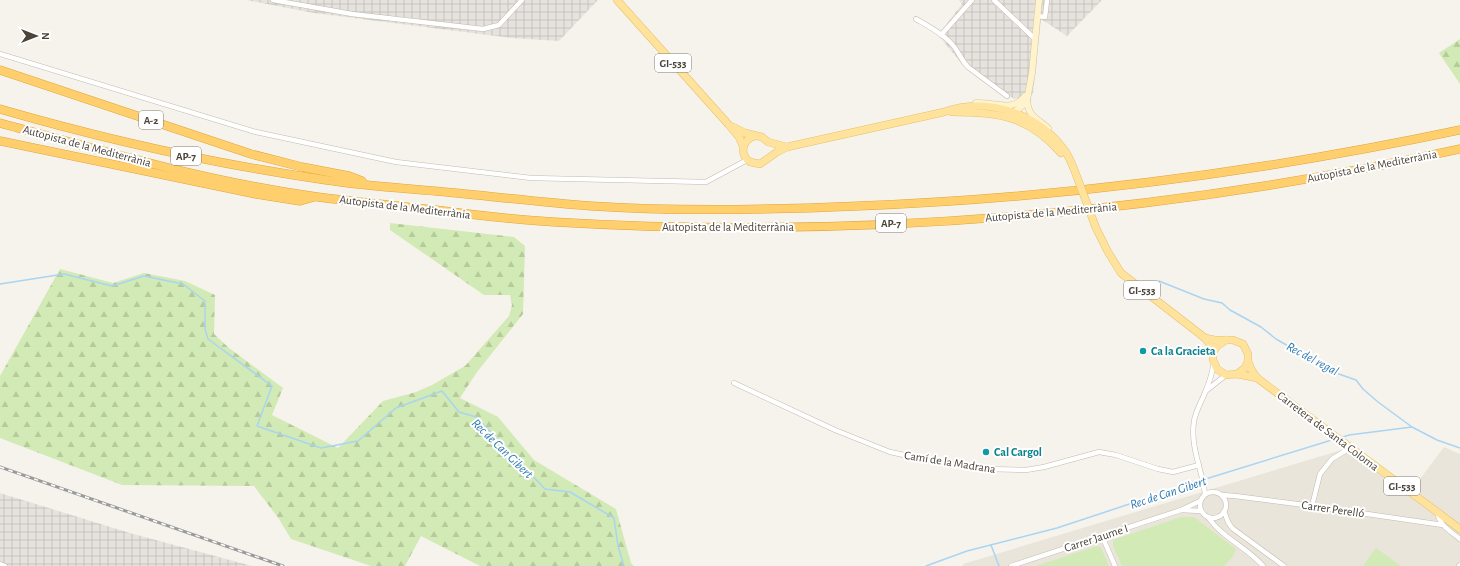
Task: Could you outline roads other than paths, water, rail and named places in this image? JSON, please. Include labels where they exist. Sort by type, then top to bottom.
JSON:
[{"type":"highway","name":"A-2","points":[[0,70],[251,154],[302,167],[349,176],[376,185]]},
{"type":"highway","name":"Autopista de la Mediterrània","points":[[0,109],[83,132],[203,160],[328,181],[592,206],[750,209],[899,205],[1051,194],[1175,180],[1328,156],[1460,130]]},
{"type":"highway","name":"Autopista de la Mediterrània","points":[[0,123],[135,160],[235,182],[317,196],[550,222],[632,226],[730,228],[854,225],[987,218],[1048,213],[1185,197],[1302,180],[1390,164],[1460,149]]},
{"type":"highway","points":[[0,141],[160,175],[300,202],[317,196]]},
{"type":"main road","name":"GI-533","points":[[617,0],[739,137],[743,146],[743,153],[747,160],[753,163],[760,164],[787,147],[944,112],[957,107],[995,107],[1025,116],[1052,136],[1067,155],[1074,169],[1096,228],[1108,252],[1122,273],[1205,338],[1214,352]]},
{"type":"main road","name":"GI-533","points":[[944,112],[985,112],[1008,117],[1033,128],[1055,146],[1074,169]]},
{"type":"main road","name":"GI-533","points":[[729,126],[745,133],[762,137],[768,142],[787,147]]},
{"type":"main road","points":[[743,146],[748,139],[755,136]]},
{"type":"main road","points":[[768,142],[771,150],[768,158]]},
{"type":"main road","name":"Carretera de Santa Coloma","points":[[1205,338],[1215,340],[1233,340],[1243,344],[1247,350],[1248,361],[1251,369],[1257,378],[1460,529]]},
{"type":"main road","points":[[1226,340],[1217,346],[1214,352],[1214,363],[1217,369],[1226,375]]},
{"type":"main road","points":[[1237,374],[1245,368],[1248,361]]},
{"type":"main road","name":"Carretera de Santa Coloma","points":[[1226,375],[1237,374],[1257,378]]},
{"type":"street","points":[[273,0],[352,14],[483,29],[499,25],[522,0]]},
{"type":"street","points":[[941,35],[972,0]]},
{"type":"street","points":[[994,0],[1035,39]]},
{"type":"street","points":[[1039,0],[1032,73],[1027,100],[1030,113],[1053,132],[1063,145],[1067,155]]},
{"type":"street","points":[[1037,16],[1045,17],[1047,0]]},
{"type":"street","points":[[916,19],[950,42],[968,67],[1007,96]]},
{"type":"street","points":[[0,54],[256,132],[396,162],[531,178],[706,182],[747,160]]},
{"type":"street","points":[[963,106],[980,103],[1010,106],[1021,101],[1028,91]]},
{"type":"street","points":[[974,112],[982,109],[997,110],[1009,113],[1014,112],[1027,100]]},
{"type":"street","points":[[1211,492],[1204,481],[1199,467],[1193,442],[1193,427],[1196,412],[1206,391],[1214,363]]},
{"type":"street","points":[[1206,391],[1226,375]]},
{"type":"street","name":"Camí de la Madrana","points":[[734,383],[836,430],[890,452],[918,458],[987,469],[1019,470],[1044,466],[1099,452],[1116,454],[1158,469],[1173,472],[1199,467]]},
{"type":"street","points":[[1312,506],[1320,474],[1332,459],[1350,448]]},
{"type":"street","points":[[1204,481],[1205,494]]},
{"type":"street","points":[[1208,517],[1219,517],[1224,511],[1226,502],[1222,495],[1216,492],[1205,494],[1200,501],[1201,511],[1208,517],[1214,526],[1252,554],[1263,566]]},
{"type":"street","name":"Carrer Perelló","points":[[1222,495],[1312,506],[1443,525]]},
{"type":"street","name":"Carrer Jaume I","points":[[1010,566],[1181,510],[1200,501]]},
{"type":"street","name":"Carrer Jaume I","points":[[1181,510],[1201,511]]},
{"type":"street","points":[[1224,511],[1232,528],[1284,566]]},
{"type":"street","name":"Carretera de Santa Coloma","points":[[1437,512],[1439,520],[1443,525],[1460,538]]},
{"type":"street","points":[[1102,536],[1115,566]]},
{"type":"street","points":[[0,564],[5,566]]},
{"type":"waterway","name":"Rec de Can Gibert","points":[[0,284],[64,274],[112,286],[144,276],[183,284],[205,301],[205,329],[208,339],[272,386],[257,426],[321,448],[358,441],[396,408],[442,391],[459,412],[476,417],[545,489],[570,492],[614,518],[618,546],[624,566]]},
{"type":"waterway","name":"Rec del regal","points":[[1159,281],[1204,299],[1222,303],[1230,310],[1261,327],[1276,339],[1316,362],[1336,373],[1356,380],[1363,389],[1378,402],[1412,427],[1437,440],[1460,448]]},
{"type":"waterway","name":"Rec de Can Gibert","points":[[1340,438],[1349,435],[1412,427]]},
{"type":"waterway","name":"Rec de Can Gibert","points":[[926,566],[967,551],[1057,528],[1199,481],[1335,439]]},
{"type":"waterway","points":[[991,545],[999,566]]},
{"type":"railway","points":[[0,467],[283,566]]},
{"type":"place","name":"Ca la Gracieta","points":[[1143,351]]},
{"type":"place","name":"Cal Cargol","points":[[986,452]]}]
